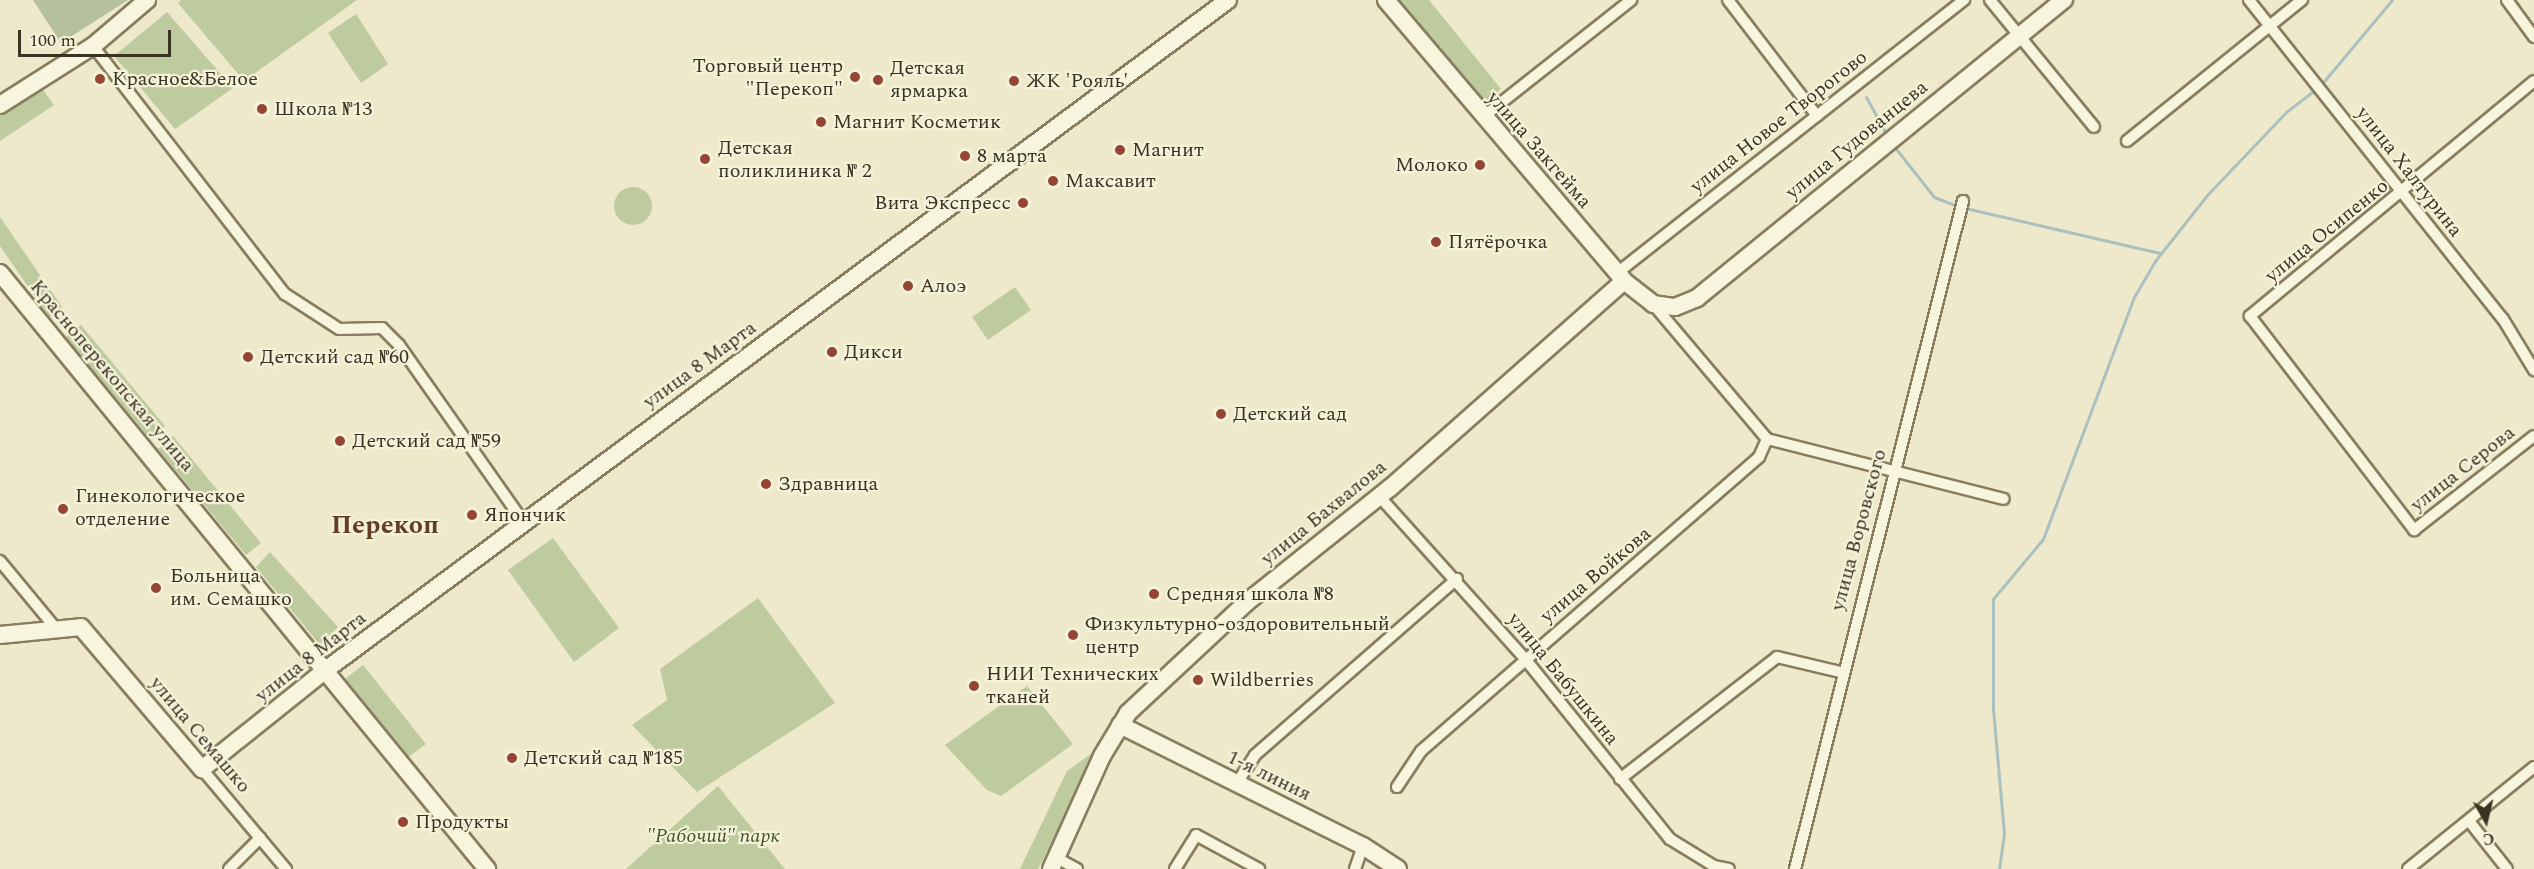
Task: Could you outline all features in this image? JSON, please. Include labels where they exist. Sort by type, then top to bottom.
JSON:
[{"type":"street","points":[[0,105],[93,46],[147,0]]},
{"type":"street","name":"улица 8 Марта","points":[[202,770],[327,669],[1228,0]]},
{"type":"street","name":"улица Закгейма","points":[[1386,0],[1621,277],[1653,304]]},
{"type":"street","points":[[1483,117],[1631,0]]},
{"type":"street","points":[[1728,0],[1817,116]]},
{"type":"street","name":"улица Новое Творогово","points":[[1621,277],[1817,116],[1964,0]]},
{"type":"street","points":[[1990,0],[2094,127]]},
{"type":"street","name":"улица Гудованцева","points":[[1653,304],[1675,307],[1697,298],[2064,0]]},
{"type":"street","name":"улица Халтурина","points":[[2249,0],[2503,319],[2534,370]]},
{"type":"street","points":[[2127,141],[2302,0]]},
{"type":"street","points":[[2507,0],[2534,37]]},
{"type":"street","points":[[93,46],[285,294],[339,329],[382,328],[399,345],[524,523]]},
{"type":"street","name":"улица Осипенко","points":[[2414,530],[2250,316],[2402,194],[2534,81]]},
{"type":"street","name":"улица Воровского","points":[[1795,869],[1840,672],[1963,201]]},
{"type":"street","name":"Красноперекопская улица","points":[[0,273],[327,669],[487,869]]},
{"type":"street","name":"улица Бахвалова","points":[[1054,863],[1120,725],[1247,602],[1379,496],[1621,277]]},
{"type":"street","points":[[1653,304],[1767,439],[1893,473],[2004,499]]},
{"type":"street","name":"улица Серова","points":[[2414,530],[2534,436]]},
{"type":"street","name":"улица Войкова","points":[[1397,787],[1421,751],[1759,456],[1767,439]]},
{"type":"street","name":"улица Бабушкина","points":[[1379,496],[1457,579],[1526,660],[1670,839],[1714,866],[1729,869]]},
{"type":"street","points":[[0,561],[57,630]]},
{"type":"street","points":[[1237,783],[1254,755],[1457,579]]},
{"type":"street","name":"улица Семашко","points":[[57,630],[81,627],[286,869]]},
{"type":"street","points":[[0,635],[57,630]]},
{"type":"street","points":[[1620,779],[1777,657],[1840,672]]},
{"type":"street","name":"1-я линия","points":[[1120,725],[1363,846],[1398,869]]},
{"type":"street","points":[[2408,869],[2534,767]]},
{"type":"street","points":[[2469,821],[2507,869]]},
{"type":"street","points":[[1174,869],[1196,836],[1259,869]]},
{"type":"street","points":[[229,869],[260,838]]},
{"type":"street","points":[[1355,869],[1363,846]]},
{"type":"street","points":[[1054,863],[1077,869]]},
{"type":"green space","points":[[33,0],[128,0],[61,43]]},
{"type":"green space","points":[[181,0],[357,0],[244,81],[178,3]]},
{"type":"green space","points":[[1398,0],[1429,0],[1501,89],[1482,104]]},
{"type":"green space","points":[[167,12],[233,88],[175,129],[114,56]]},
{"type":"green space","points":[[356,14],[388,64],[361,83],[328,33]]},
{"type":"green space","points":[[41,87],[54,105],[0,141],[0,114]]},
{"type":"green space","points":[[633,187],[647,192],[652,206],[647,220],[633,225],[619,220],[614,206],[619,192]]},
{"type":"green space","points":[[0,217],[62,307],[49,317],[0,246]]},
{"type":"green space","points":[[1015,287],[1031,310],[988,340],[972,317]]},
{"type":"green space","points":[[81,325],[165,426],[150,439],[66,337]]},
{"type":"green space","points":[[173,436],[261,543],[246,555],[158,449]]},
{"type":"green space","points":[[553,538],[619,628],[574,662],[508,570]]},
{"type":"green space","points":[[270,552],[338,627],[320,645],[256,567]]},
{"type":"green space","points":[[758,598],[835,703],[697,792],[632,725],[667,700],[660,669]]},
{"type":"green space","points":[[363,665],[426,744],[407,758],[345,679]]},
{"type":"green space","points":[[1027,686],[1073,744],[1001,796],[987,790],[945,745]]},
{"type":"green space","points":[[1099,748],[1038,869],[1020,869],[1067,771]]},
{"type":"green space","name":"\"Рабочий\" парк","points":[[718,786],[785,869],[626,869]]},
{"type":"waterway","points":[[1999,869],[2004,834],[1993,709],[1993,599],[2043,539],[2134,297],[2155,261],[2208,194],[2286,112],[2320,86],[2392,0]]},
{"type":"waterway","points":[[1866,97],[1888,137]]},
{"type":"waterway","points":[[1893,145],[1934,197],[1958,206]]},
{"type":"waterway","points":[[1965,208],[2160,253]]},
{"type":"place","name":"Торговый центр \"Перекоп\"","points":[[855,77]]},
{"type":"place","name":"Красное&Белое","points":[[100,79]]},
{"type":"place","name":"Детская ярмарка","points":[[878,80]]},
{"type":"place","name":"ЖК 'Рояль'","points":[[1014,81]]},
{"type":"place","name":"Школа №13","points":[[262,109]]},
{"type":"place","name":"Магнит Косметик","points":[[821,122]]},
{"type":"place","name":"Магнит","points":[[1120,150]]},
{"type":"place","name":"8 марта","points":[[965,156]]},
{"type":"place","name":"Детская поликлиника № 2","points":[[705,159]]},
{"type":"place","name":"Молоко","points":[[1480,165]]},
{"type":"place","name":"Максавит","points":[[1053,181]]},
{"type":"place","name":"Вита Экспресс","points":[[1023,203]]},
{"type":"place","name":"Пятёрочка","points":[[1436,242]]},
{"type":"place","name":"Алоэ","points":[[908,286]]},
{"type":"place","name":"Дикси","points":[[832,352]]},
{"type":"place","name":"Детский сад №60","points":[[248,357]]},
{"type":"place","name":"Детский сад","points":[[1221,414]]},
{"type":"place","name":"Детский сад №59","points":[[340,441]]},
{"type":"place","name":"Здравница","points":[[766,484]]},
{"type":"place","name":"Гинекологическое отделение","points":[[63,509]]},
{"type":"place","name":"Япончик","points":[[472,515]]},
{"type":"place","name":"Больница им. Семашко","points":[[156,588]]},
{"type":"place","name":"Средняя школа №8","points":[[1154,594]]},
{"type":"place","name":"Физкультурно-оздоровительный центр","points":[[1073,635]]},
{"type":"place","name":"Wildberries","points":[[1198,680]]},
{"type":"place","name":"НИИ Технических тканей","points":[[974,686]]},
{"type":"place","name":"Детский сад №185","points":[[512,758]]},
{"type":"place","name":"Продукты","points":[[403,822]]},
{"type":"district","name":"Перекоп","points":[[385,526]]}]
